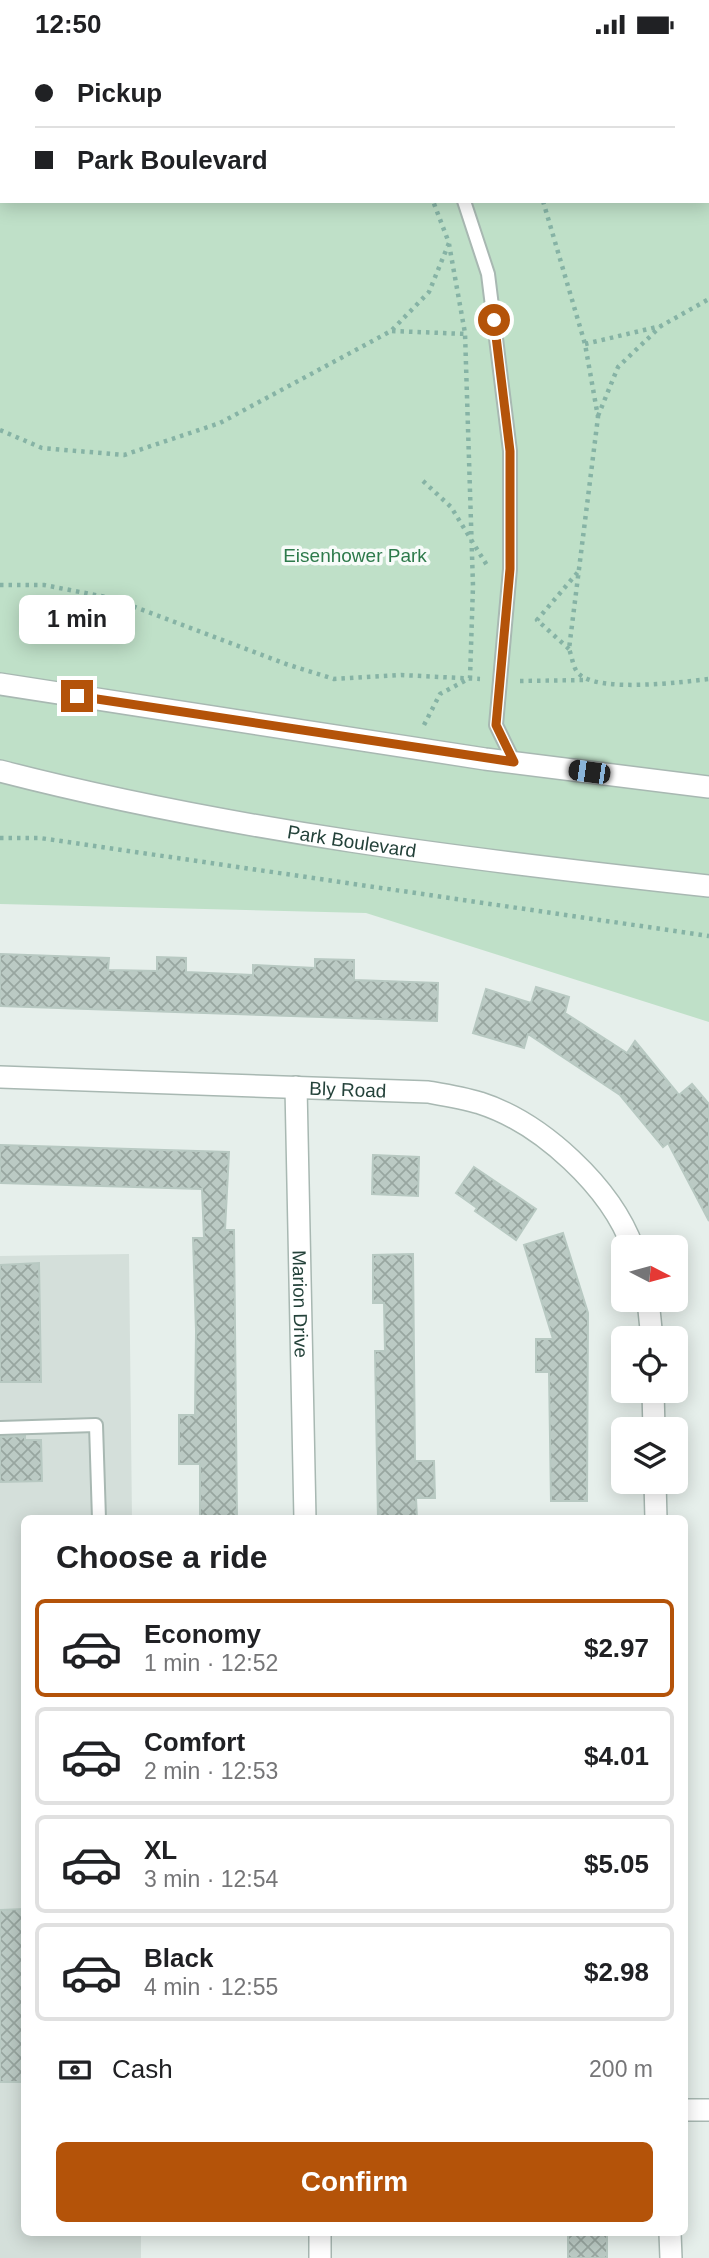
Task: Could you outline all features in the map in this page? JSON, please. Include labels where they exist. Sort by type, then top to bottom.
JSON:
[{"type":"street","points":[[0,684],[514,762],[709,787]]},
{"type":"street","name":"Park Boulevard","points":[[0,771],[105,798],[283,829],[558,869],[709,885]]},
{"type":"street","name":"Bly Road","points":[[0,1077],[428,1092],[481,1104],[519,1121],[572,1160],[607,1200],[626,1235]]},
{"type":"street","name":"Marion Drive","points":[[296,1087],[305,1515]]},
{"type":"street","points":[[655,1494],[656,1515]]},
{"type":"street","points":[[688,2110],[709,2110]]},
{"type":"street","points":[[320,2236],[320,2258]]},
{"type":"street","points":[[670,2236],[671,2258]]},
{"type":"lane","points":[[465,203],[488,274],[510,451],[510,569],[496,725],[514,762]]},
{"type":"lane","points":[[0,1429],[96,1425],[99,1515]]},
{"type":"path","points":[[434,203],[449,243],[465,333],[472,541],[470,678]]},
{"type":"path","points":[[545,203],[585,344],[598,417]]},
{"type":"path","points":[[0,430],[42,448],[124,455],[220,423],[391,331],[429,292],[449,243]]},
{"type":"path","points":[[588,680],[577,673],[569,649],[598,417],[618,367],[661,326],[709,299]]},
{"type":"path","points":[[585,344],[661,326]]},
{"type":"path","points":[[391,331],[465,333],[497,343]]},
{"type":"path","points":[[424,481],[451,507],[490,570]]},
{"type":"path","points":[[569,649],[537,620],[578,571]]},
{"type":"path","points":[[0,585],[44,585],[111,598],[286,664],[334,679],[401,675],[554,683],[588,680],[670,684],[709,679]]},
{"type":"path","points":[[424,725],[440,694],[470,678]]},
{"type":"path","points":[[0,838],[40,838],[709,936]]},
{"type":"shaded area","points":[[129,1254],[132,1515],[21,1515],[21,2236],[141,2236],[141,2258],[0,2258],[0,1256]]},
{"type":"green space","name":"Eisenhower Park","points":[[0,203],[709,203],[709,1022],[366,913],[0,904]]},
{"type":"building","points":[[0,954],[109,958],[108,970],[157,971],[157,957],[186,958],[186,972],[253,975],[253,965],[315,968],[315,959],[354,960],[354,980],[438,983],[437,1021],[0,1006]]},
{"type":"building","points":[[536,987],[569,997],[565,1013],[627,1053],[635,1041],[679,1095],[692,1084],[709,1104],[709,1221],[668,1143],[663,1147],[620,1095],[528,1034],[524,1048],[473,1033],[486,989],[531,1003]]},
{"type":"building","points":[[0,1145],[229,1152],[225,1230],[234,1230],[237,1515],[200,1515],[200,1464],[179,1464],[179,1415],[195,1415],[193,1238],[204,1238],[202,1189],[0,1183]]},
{"type":"building","points":[[373,1155],[419,1157],[418,1196],[372,1194]]},
{"type":"building","points":[[474,1167],[536,1209],[516,1240],[475,1211],[477,1208],[456,1193]]},
{"type":"building","points":[[563,1233],[588,1313],[587,1501],[551,1501],[549,1372],[536,1372],[536,1339],[553,1339],[524,1245]]},
{"type":"building","points":[[413,1254],[415,1461],[434,1461],[435,1498],[416,1498],[417,1515],[378,1515],[375,1351],[385,1351],[384,1303],[373,1303],[373,1255]]},
{"type":"building","points":[[39,1263],[41,1382],[0,1382],[0,1265]]},
{"type":"building","points":[[25,1436],[25,1440],[41,1440],[42,1481],[0,1482],[0,1437]]},
{"type":"building","points":[[21,1909],[21,2082],[0,2082],[0,1910]]},
{"type":"building","points":[[568,2236],[607,2236],[607,2258],[568,2258]]},
{"type":"route","points":[[77,696],[514,762],[496,725],[510,569],[510,451],[494,320]]}]
